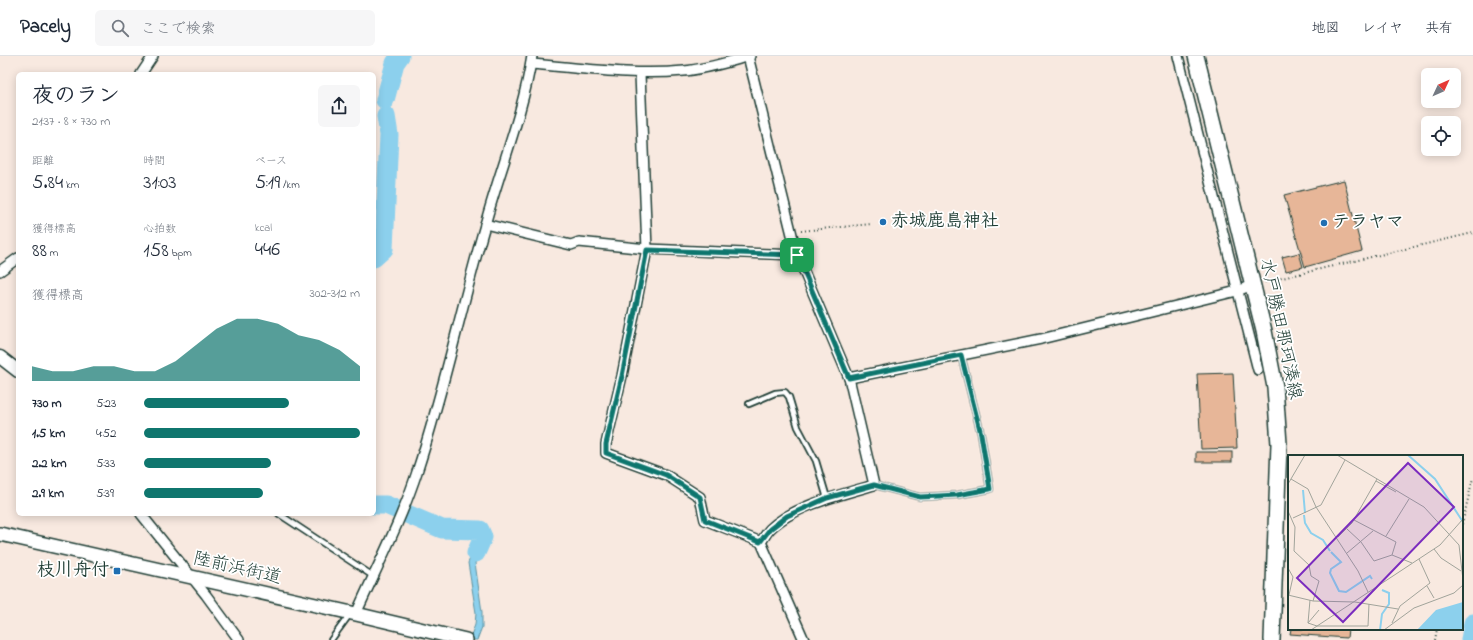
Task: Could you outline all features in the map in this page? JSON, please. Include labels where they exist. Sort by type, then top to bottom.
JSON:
[{"type":"main road","name":"水戸勝田那珂湊線","points":[[1196,56],[1252,285],[1275,387],[1278,419],[1278,479],[1272,640]]},
{"type":"main road","name":"陸前浜街道","points":[[0,534],[466,640]]},
{"type":"street","points":[[142,72],[153,56]]},
{"type":"street","points":[[354,614],[374,576],[417,473],[435,412],[485,224],[520,111],[531,60],[640,74],[685,71],[715,66],[749,56],[797,255],[849,378],[874,485],[827,498],[787,516],[770,529],[760,542]]},
{"type":"street","points":[[1178,56],[1258,370]]},
{"type":"street","points":[[640,74],[647,250],[622,376],[606,444],[606,453],[666,475],[700,497],[705,520],[760,542],[804,640]]},
{"type":"street","points":[[485,224],[571,246],[579,242],[647,250],[797,255]]},
{"type":"street","points":[[0,271],[16,259]]},
{"type":"street","points":[[849,378],[1041,339],[1237,291],[1252,285]]},
{"type":"street","points":[[0,358],[16,370]]},
{"type":"street","points":[[143,516],[190,577],[206,595],[239,640]]},
{"type":"lane","points":[[874,485],[920,497],[957,495],[990,489],[981,434],[961,355]]},
{"type":"lane","points":[[749,404],[775,393],[785,392],[789,397],[798,427],[816,461],[827,498]]},
{"type":"lane","points":[[282,516],[374,576]]},
{"type":"lane","points":[[331,640],[354,614]]},
{"type":"path","points":[[791,232],[871,224]]},
{"type":"path","points":[[1252,285],[1473,233]]},
{"type":"path","points":[[1463,520],[1473,478]]},
{"type":"path","points":[[1435,640],[1437,630]]},
{"type":"water","points":[[481,527],[487,536],[475,563],[482,612],[482,627],[477,640],[469,640],[475,625],[476,613],[468,563],[479,537],[478,532]]},
{"type":"building","name":"テラヤマ","points":[[1344,180],[1362,251],[1305,267],[1284,195]]},
{"type":"building","points":[[1299,253],[1303,267],[1286,271],[1282,257]]},
{"type":"building","points":[[1233,373],[1237,448],[1201,449],[1197,374]]},
{"type":"building","points":[[1196,452],[1232,452],[1232,462],[1196,462]]},
{"type":"building","points":[[1291,630],[1348,630],[1347,638],[1290,634]]},
{"type":"waterway","points":[[385,100],[395,63],[400,56]]},
{"type":"waterway","points":[[376,256],[384,249],[389,135],[386,116]]},
{"type":"waterway","points":[[376,505],[386,505],[442,529],[480,530],[483,537],[476,553]]},
{"type":"waterway","points":[[1470,640],[1473,623]]},
{"type":"place","name":"赤城鹿島神社","points":[[883,222]]},
{"type":"place","name":"テラヤマ","points":[[1324,223]]},
{"type":"place","name":"枝川舟付","points":[[117,571]]},
{"type":"route","points":[[647,250],[797,255],[849,378],[961,355],[981,434],[990,489],[957,495],[920,497],[874,485],[827,498],[787,516],[770,529],[760,542],[705,520],[700,497],[666,475],[606,453],[606,444],[622,376],[647,250]]}]
